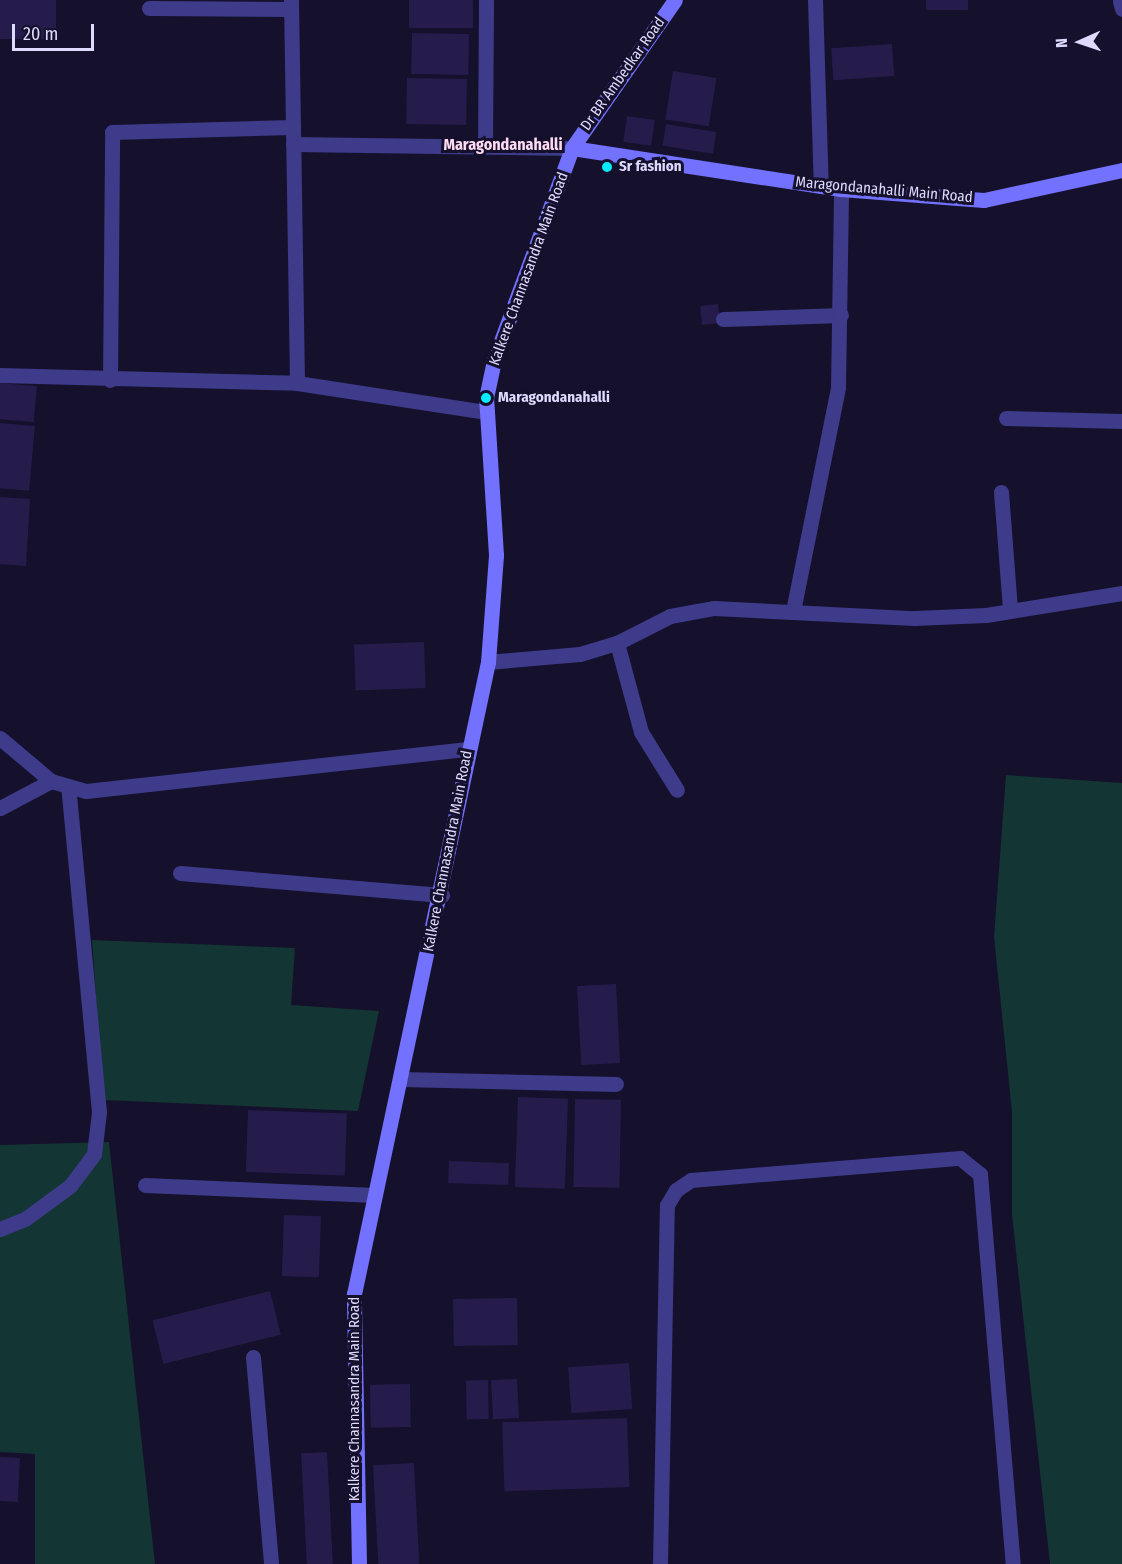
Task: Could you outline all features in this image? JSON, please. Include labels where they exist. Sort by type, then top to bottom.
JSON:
[{"type":"main road","name":"Dr BR Ambedkar Road","points":[[572,148],[675,0]]},
{"type":"main road","name":"Maragondanahalli Main Road","points":[[572,148],[841,189],[984,200],[1122,170]]},
{"type":"main road","name":"Kalkere Channasandra Main Road","points":[[359,1564],[354,1294],[442,894],[468,749],[488,662],[496,555],[487,412],[494,360],[572,148]]},
{"type":"street","points":[[485,147],[486,0]]},
{"type":"street","points":[[815,0],[821,186]]},
{"type":"street","points":[[1120,0],[1122,9]]},
{"type":"street","points":[[149,8],[291,5],[297,383]]},
{"type":"street","points":[[110,381],[112,132],[293,127]]},
{"type":"street","points":[[293,144],[572,148]]},
{"type":"street","points":[[794,611],[835,409],[841,315],[841,189]]},
{"type":"street","points":[[723,318],[841,315]]},
{"type":"street","points":[[0,375],[110,381],[297,383],[487,412]]},
{"type":"street","points":[[1006,418],[1122,421]]},
{"type":"street","points":[[1001,492],[1010,610]]},
{"type":"street","points":[[488,662],[580,654],[617,643],[670,616],[714,608],[914,618],[1010,610],[1122,593]]},
{"type":"street","points":[[617,643],[641,732],[677,790]]},
{"type":"street","points":[[0,738],[51,781],[68,788],[86,791],[468,749]]},
{"type":"street","points":[[0,808],[51,781]]},
{"type":"street","points":[[0,1229],[25,1219],[70,1186],[94,1154],[99,1112],[68,788]]},
{"type":"street","points":[[180,873],[442,894]]},
{"type":"street","points":[[400,1079],[616,1084]]},
{"type":"street","points":[[660,1564],[667,1205],[676,1190],[690,1180],[960,1158],[980,1174],[1013,1564]]},
{"type":"street","points":[[145,1185],[375,1194]]},
{"type":"street","points":[[253,1357],[271,1564]]},
{"type":"green space","points":[[1006,775],[1122,783],[1122,1564],[1050,1564],[1012,1215],[1012,1112],[994,937]]},
{"type":"green space","points":[[92,940],[295,948],[291,1005],[379,1011],[358,1111],[103,1100]]},
{"type":"green space","points":[[109,1142],[155,1564],[35,1564],[35,1454],[0,1452],[0,1145]]},
{"type":"building","points":[[0,0],[56,0],[56,39],[0,39]]},
{"type":"building","points":[[409,0],[473,0],[473,28],[409,28]]},
{"type":"building","points":[[926,0],[968,0],[968,10],[926,10]]},
{"type":"building","points":[[412,33],[469,34],[468,75],[411,74]]},
{"type":"building","points":[[892,44],[894,76],[833,80],[831,48]]},
{"type":"building","points":[[673,71],[716,78],[709,126],[665,119]]},
{"type":"building","points":[[407,78],[467,79],[466,125],[406,124]]},
{"type":"building","points":[[627,116],[655,120],[651,146],[623,142]]},
{"type":"building","points":[[666,124],[716,132],[713,154],[663,146]]},
{"type":"building","points":[[718,304],[720,323],[702,325],[700,306]]},
{"type":"building","points":[[0,383],[37,386],[34,422],[0,419]]},
{"type":"building","points":[[0,423],[35,426],[29,491],[0,488]]},
{"type":"building","points":[[0,497],[30,499],[26,566],[0,564]]},
{"type":"building","points":[[424,642],[426,688],[356,690],[354,644]]},
{"type":"building","points":[[616,984],[620,1063],[581,1065],[577,986]]},
{"type":"building","points":[[518,1097],[568,1099],[565,1189],[515,1187]]},
{"type":"building","points":[[575,1099],[621,1100],[619,1188],[573,1187]]},
{"type":"building","points":[[248,1110],[347,1113],[345,1175],[246,1172]]},
{"type":"building","points":[[449,1161],[509,1163],[508,1185],[448,1183]]},
{"type":"building","points":[[284,1215],[321,1216],[319,1277],[282,1276]]},
{"type":"building","points":[[270,1291],[281,1335],[163,1364],[153,1320]]},
{"type":"building","points":[[517,1298],[518,1345],[454,1346],[453,1299]]},
{"type":"building","points":[[629,1363],[632,1409],[571,1413],[568,1367]]},
{"type":"building","points":[[517,1379],[519,1418],[493,1419],[491,1380]]},
{"type":"building","points":[[466,1380],[488,1380],[489,1419],[467,1419]]},
{"type":"building","points":[[410,1384],[411,1427],[371,1428],[370,1385]]},
{"type":"building","points":[[627,1418],[629,1487],[504,1491],[502,1422]]},
{"type":"building","points":[[327,1452],[333,1564],[307,1564],[301,1453]]},
{"type":"building","points":[[0,1457],[20,1458],[18,1502],[0,1501]]},
{"type":"building","points":[[414,1463],[419,1564],[378,1564],[373,1465]]},
{"type":"place","name":"Sr fashion","points":[[607,167]]},
{"type":"place","name":"Maragondanahalli","points":[[486,398]]},
{"type":"district","name":"Maragondanahalli","points":[[503,145]]}]
